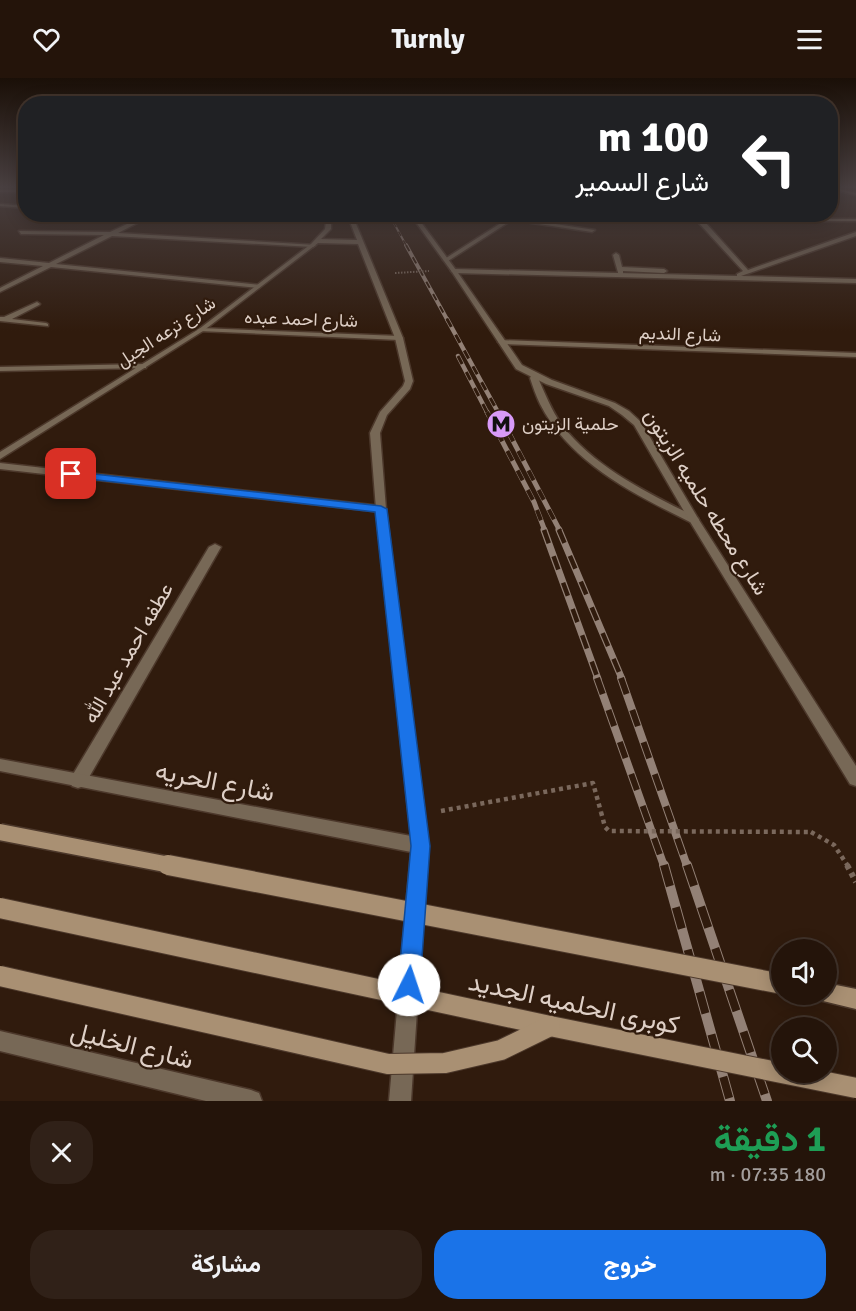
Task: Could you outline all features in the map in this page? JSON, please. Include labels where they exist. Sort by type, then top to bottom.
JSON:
[{"type":"main road","points":[[0,832],[771,982]]},
{"type":"main road","name":"كوبرى الحلميه الجديد","points":[[0,908],[550,1026],[856,1088]]},
{"type":"main road","points":[[0,976],[388,1064],[445,1063],[501,1050],[550,1026]]},
{"type":"main road","points":[[837,995],[856,999]]},
{"type":"street","points":[[0,290],[112,235]]},
{"type":"street","points":[[130,235],[315,243],[361,242]]},
{"type":"street","name":"شارع ترعه الجبل","points":[[0,456],[201,330],[324,235]]},
{"type":"street","points":[[358,235],[399,338],[409,381],[407,387],[383,414],[375,433],[381,509],[420,846],[400,1101]]},
{"type":"street","name":"شارع محطه حلميه الزيتون","points":[[427,235],[519,367],[534,378],[610,402],[627,412],[638,424],[694,520],[856,779]]},
{"type":"street","points":[[446,260],[487,235]]},
{"type":"street","points":[[713,235],[747,272]]},
{"type":"street","points":[[732,278],[854,235]]},
{"type":"street","points":[[616,255],[620,272]]},
{"type":"street","points":[[0,260],[260,286]]},
{"type":"street","points":[[454,271],[664,271]]},
{"type":"street","points":[[620,272],[856,281]]},
{"type":"street","points":[[2,319],[38,304]]},
{"type":"street","points":[[2,319],[46,325]]},
{"type":"street","name":"شارع احمد عبده","points":[[201,330],[399,338]]},
{"type":"street","name":"شارع النديم","points":[[502,342],[856,356]]},
{"type":"street","points":[[0,369],[143,366]]},
{"type":"street","points":[[534,378],[540,398],[553,420],[574,444],[605,469],[644,495],[694,520]]},
{"type":"street","points":[[0,466],[381,509]]},
{"type":"street","name":"عطفه احمد عبد الله","points":[[78,781],[215,547]]},
{"type":"street","name":"شارع الحريه","points":[[0,765],[420,846]]},
{"type":"street","name":"شارع الخليل","points":[[0,1041],[251,1101]]},
{"type":"path","points":[[395,273],[429,270]]},
{"type":"path","points":[[417,815],[593,783],[605,827],[614,831],[811,831],[823,834],[834,843],[856,882]]},
{"type":"railway","points":[[400,235],[407,247]]},
{"type":"railway","points":[[406,245],[448,321]]},
{"type":"railway","points":[[447,319],[499,414]]},
{"type":"railway","points":[[458,356],[488,414]]},
{"type":"railway","points":[[487,412],[534,502],[545,531]]},
{"type":"railway","points":[[498,412],[560,531]]},
{"type":"railway","points":[[544,530],[598,679]]},
{"type":"railway","points":[[559,530],[622,679]]},
{"type":"railway","points":[[597,678],[664,866]]},
{"type":"railway","points":[[621,678],[687,866]]},
{"type":"railway","points":[[664,865],[730,1101]]},
{"type":"railway","points":[[687,865],[767,1101]]},
{"type":"place","name":"حلمية الزيتون","points":[[501,424]]},
{"type":"route","points":[[71,474],[381,509],[420,846],[409,985]]}]
